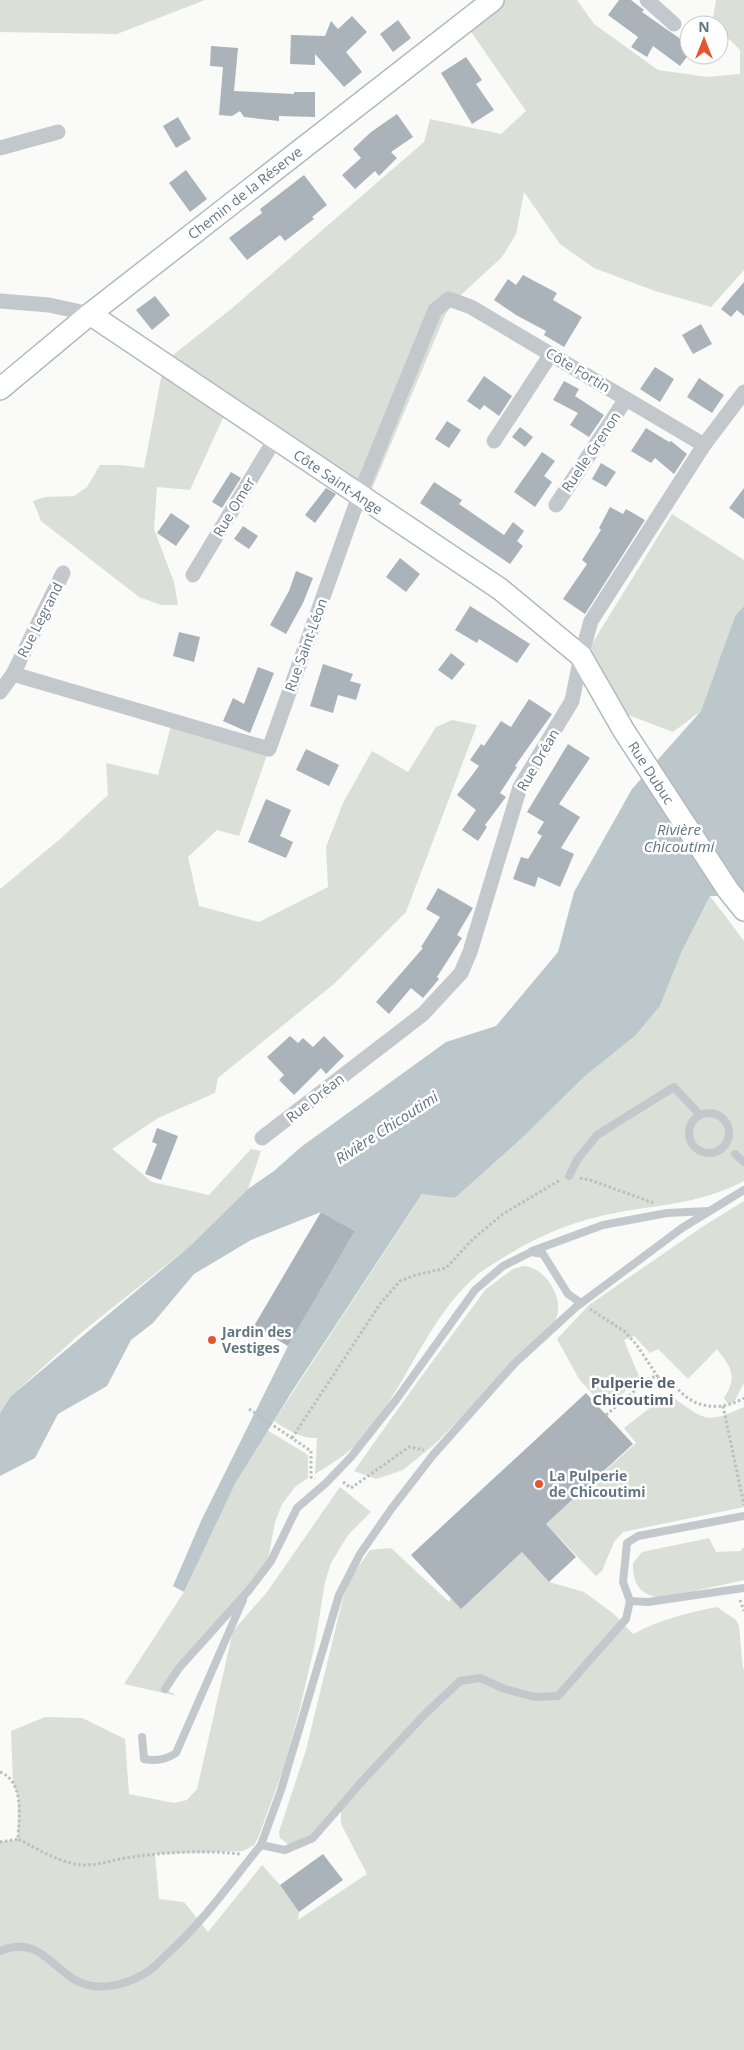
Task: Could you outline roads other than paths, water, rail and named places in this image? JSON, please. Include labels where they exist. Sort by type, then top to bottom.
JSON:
[{"type":"street","name":"Chemin de la Réserve","points":[[0,389],[90,314],[493,0]]},
{"type":"street","points":[[647,0],[674,24]]},
{"type":"street","points":[[0,148],[58,132]]},
{"type":"street","name":"Côte Fortin","points":[[449,299],[471,308],[551,354],[704,446]]},
{"type":"street","name":"Rue Saint-Léon","points":[[13,674],[269,749],[359,496],[435,310],[449,299]]},
{"type":"street","points":[[0,301],[49,305],[90,314]]},
{"type":"street","name":"Côte Saint-Ange","points":[[90,314],[500,589],[581,656]]},
{"type":"street","points":[[494,441],[551,354]]},
{"type":"street","name":"Rue Dréan","points":[[262,1138],[424,1014],[461,973],[470,952],[520,789],[572,701],[581,656],[591,621],[704,446],[744,392]]},
{"type":"street","name":"Ruelle Grenon","points":[[556,505],[626,399]]},
{"type":"street","name":"Rue Omer","points":[[193,575],[275,439]]},
{"type":"street","name":"Rue Legrand","points":[[0,692],[13,674],[63,573]]},
{"type":"street","name":"Rue Dubuc","points":[[581,656],[624,731],[728,890],[744,910]]},
{"type":"lane","points":[[569,1176],[577,1160],[596,1135],[674,1086],[700,1115]]},
{"type":"lane","points":[[709,1113],[718,1115],[729,1128],[729,1137],[726,1145],[719,1151],[710,1154],[693,1148],[688,1134],[689,1127],[700,1115],[709,1113]]},
{"type":"lane","points":[[735,1154],[744,1162]]},
{"type":"lane","points":[[0,1951],[11,1947],[24,1946],[35,1949],[74,1979],[100,1986],[117,1986],[146,1974],[184,1940],[261,1845],[281,1790],[339,1595],[360,1554],[392,1508],[433,1455],[515,1363],[581,1303],[682,1228],[744,1190]]},
{"type":"lane","points":[[165,1689],[179,1668],[249,1590],[271,1561],[297,1508],[326,1484],[351,1457],[396,1400],[474,1290],[503,1266],[531,1252],[603,1225],[676,1212],[709,1211]]},
{"type":"lane","points":[[531,1252],[543,1254],[568,1294],[581,1303]]},
{"type":"lane","points":[[261,1845],[285,1850],[313,1838],[425,1714],[460,1681],[480,1678],[505,1689],[535,1697],[558,1696],[626,1619],[630,1601],[623,1582],[627,1543],[638,1536],[744,1516]]},
{"type":"lane","points":[[630,1601],[648,1602],[744,1588]]},
{"type":"lane","points":[[142,1737],[144,1759],[161,1760],[176,1753],[215,1660],[249,1590]]},
{"type":"water","name":"Rivière Chicoutimi","points":[[744,606],[744,896],[710,896],[682,951],[660,1006],[636,1035],[584,1077],[522,1138],[455,1198],[422,1194],[293,1390],[236,1482],[184,1592],[173,1586],[201,1521],[288,1346],[355,1231],[321,1212],[251,1240],[194,1274],[153,1323],[131,1340],[107,1386],[58,1414],[35,1458],[0,1476],[0,1413],[11,1396],[190,1246],[248,1189],[274,1171],[301,1147],[446,1042],[496,1026],[558,952],[574,892],[632,789],[701,711],[735,616]]},
{"type":"place","name":"Jardin des Vestiges","points":[[212,1340]]},
{"type":"place","name":"La Pulperie de Chicoutimi","points":[[539,1484]]},
{"type":"district","name":"Pulperie de Chicoutimi","points":[[633,1392]]}]
